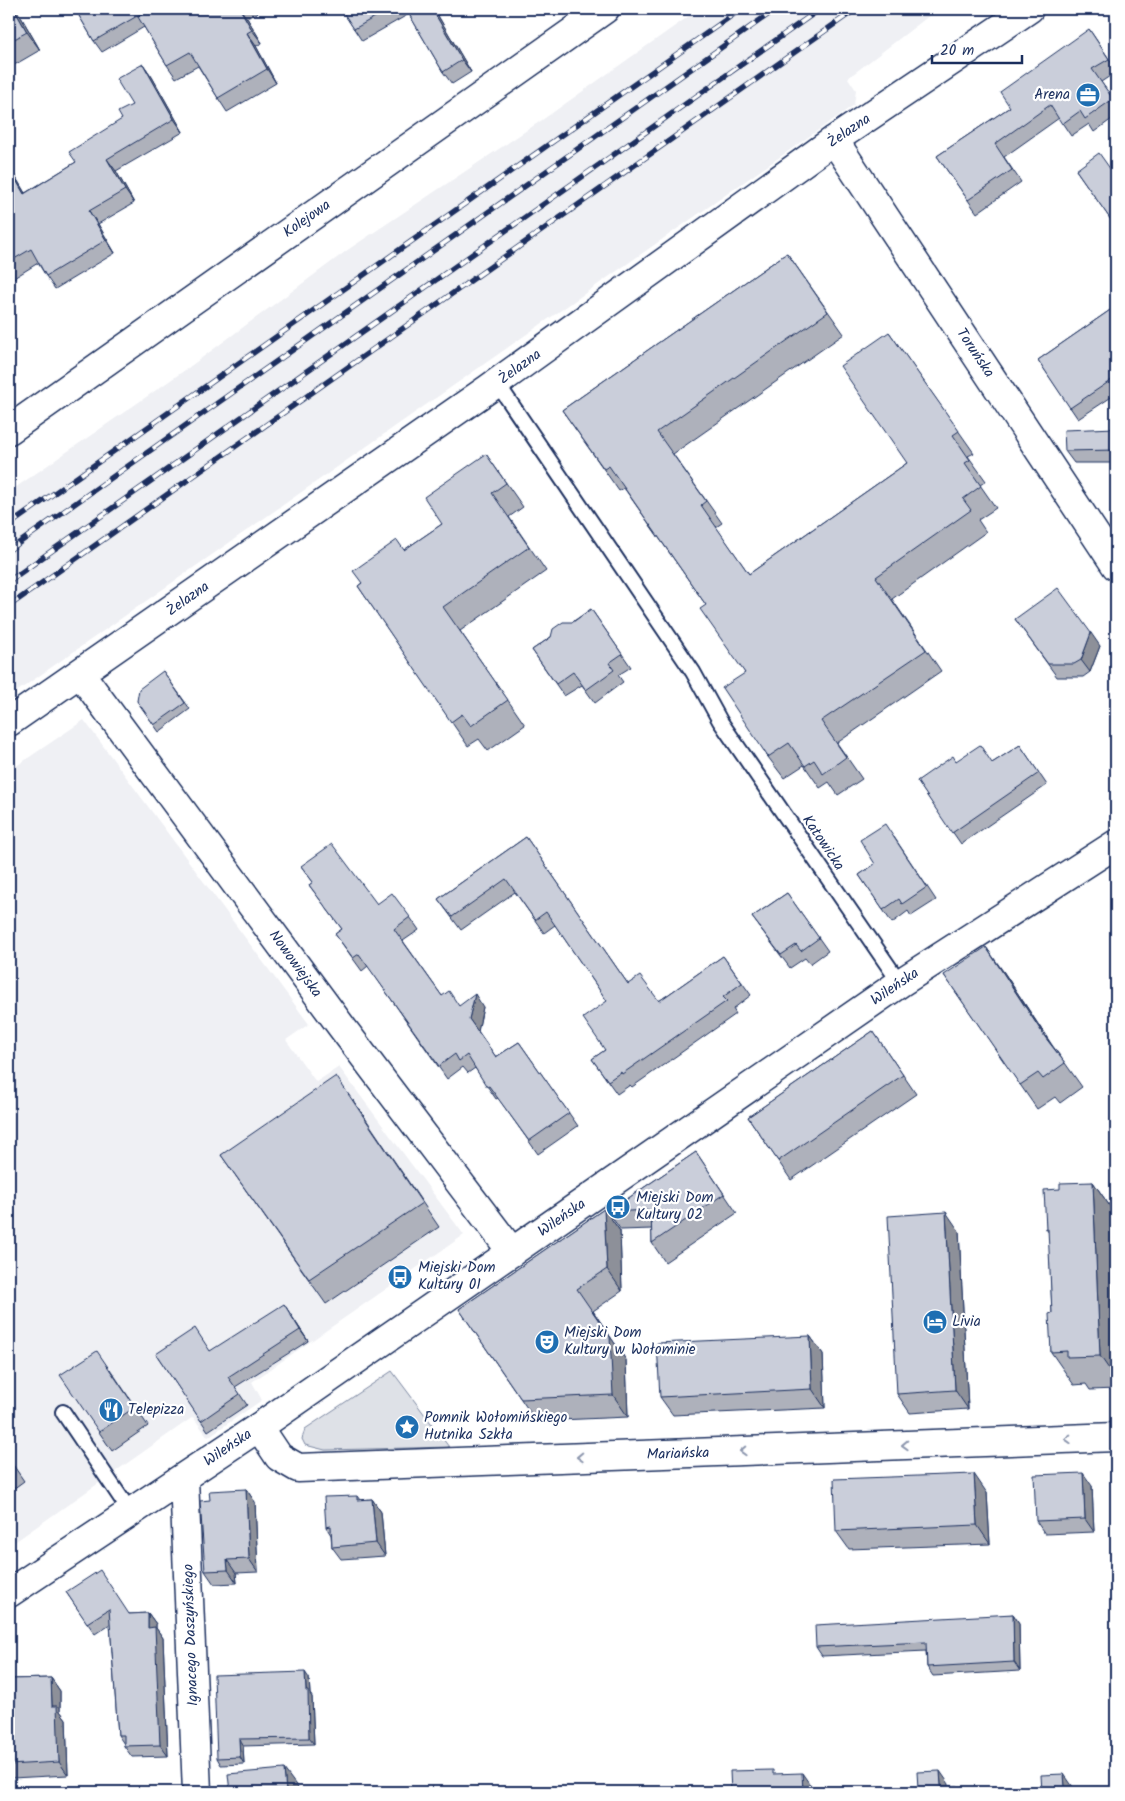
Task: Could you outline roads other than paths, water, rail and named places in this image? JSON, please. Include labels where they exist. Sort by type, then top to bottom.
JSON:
[{"type":"street","name":"Kolejowa","points":[[9,430],[605,9]]},
{"type":"street","name":"Żelazna","points":[[9,722],[497,383],[834,140],[1029,9]]},
{"type":"street","name":"Toruńska","points":[[834,140],[1116,566]]},
{"type":"street","name":"Nowowiejska","points":[[80,674],[341,1026],[512,1252]]},
{"type":"street","name":"Wileńska","points":[[9,1593],[259,1427],[900,983],[1112,849]]},
{"type":"street","name":"Mariańska","points":[[259,1427],[279,1457],[298,1468],[1116,1437]]},
{"type":"street","name":"Ignacego Daszyńskiego","points":[[184,1478],[197,1792]]},
{"type":"lane","name":"Katowicka","points":[[497,383],[693,672],[720,721],[900,983]]},
{"type":"lane","points":[[62,1412],[130,1513]]},
{"type":"railway","points":[[9,525],[741,9]]},
{"type":"railway","points":[[9,550],[776,9]]},
{"type":"railway","points":[[9,581],[820,9]]},
{"type":"railway","points":[[9,606],[856,9]]},
{"type":"place","name":"Arena","points":[[1088,95]]},
{"type":"place","name":"Miejski Dom Kultury 02","points":[[618,1207]]},
{"type":"place","name":"Miejski Dom Kultury 01","points":[[400,1277]]},
{"type":"place","name":"Livia","points":[[935,1322]]},
{"type":"place","name":"Miejski Dom Kultury w Wołominie","points":[[547,1342]]},
{"type":"place","name":"Telepizza","points":[[111,1410]]},
{"type":"place","name":"Pomnik Wołomińskiego Hutnika Szkła","points":[[407,1427]]}]
